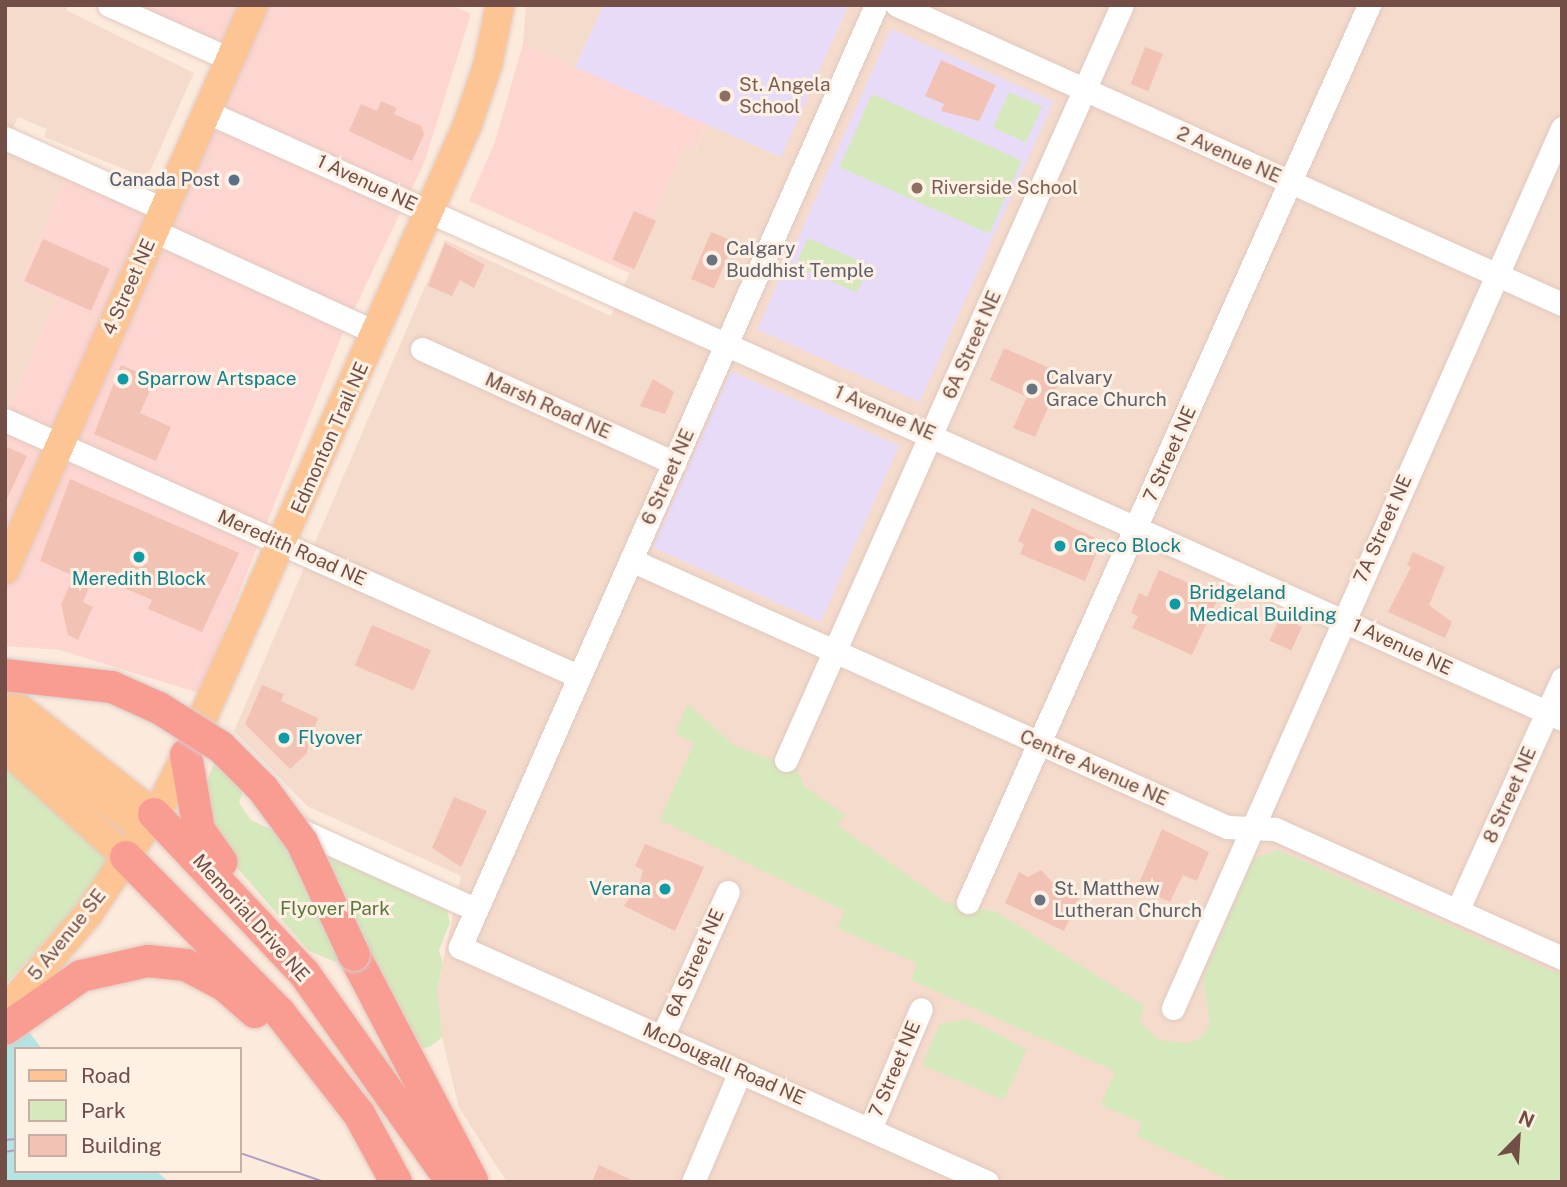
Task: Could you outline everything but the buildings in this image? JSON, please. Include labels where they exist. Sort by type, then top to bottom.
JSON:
[{"type":"highway","points":[[5,675],[112,687],[159,708],[221,747],[269,796],[302,842],[355,955],[473,1182]]},
{"type":"highway","points":[[186,755],[199,830],[239,881],[252,913]]},
{"type":"highway","points":[[149,822],[290,983],[323,1003]]},
{"type":"highway","name":"Memorial Drive NE","points":[[149,822],[252,913],[323,1003],[452,1182]]},
{"type":"highway","points":[[126,857],[304,1042],[359,1114],[396,1182]]},
{"type":"highway","points":[[5,1029],[32,995],[118,964],[168,962],[224,985],[266,1021],[304,1042]]},
{"type":"main road","name":"4 Street NE","points":[[5,570],[254,5]]},
{"type":"main road","name":"Edmonton Trail NE","points":[[126,857],[186,755],[430,212],[476,102],[500,5]]},
{"type":"main road","name":"Memorial Drive NE","points":[[5,697],[149,822]]},
{"type":"main road","points":[[5,722],[149,822]]},
{"type":"main road","points":[[5,748],[126,857]]},
{"type":"main road","name":"5 Avenue SE","points":[[5,1011],[32,995],[126,857]]},
{"type":"street","points":[[109,5],[230,59]]},
{"type":"street","name":"6 Street NE","points":[[460,947],[473,908],[675,463],[876,5]]},
{"type":"street","name":"2 Avenue NE","points":[[897,5],[1562,304]]},
{"type":"street","name":"6A Street NE","points":[[786,760],[1122,5]]},
{"type":"street","name":"7 Street NE","points":[[968,902],[1138,527],[1369,5]]},
{"type":"street","name":"1 Avenue NE","points":[[207,112],[727,342],[1554,715]]},
{"type":"street","name":"7A Street NE","points":[[1173,1008],[1342,619],[1562,128]]},
{"type":"street","points":[[5,138],[377,332]]},
{"type":"street","name":"Marsh Road NE","points":[[422,349],[675,463]]},
{"type":"street","name":"Meredith Road NE","points":[[5,421],[578,676]]},
{"type":"street","name":"Centre Avenue NE","points":[[631,560],[1227,827],[1275,829],[1562,958]]},
{"type":"street","name":"8 Street NE","points":[[1457,911],[1554,715],[1562,678]]},
{"type":"street","points":[[261,803],[276,820],[473,908]]},
{"type":"street","name":"6A Street NE","points":[[663,1035],[728,892]]},
{"type":"street","name":"McDougall Road NE","points":[[460,947],[663,1035],[987,1182]]},
{"type":"street","name":"7 Street NE","points":[[870,1129],[921,1009]]},
{"type":"street","points":[[692,1182],[740,1072]]},
{"type":"shaded area","points":[[5,5],[68,5],[66,10],[194,73],[147,178],[44,137],[47,129],[18,117],[9,137],[70,165],[21,283],[56,299],[5,416]]},
{"type":"shaded area","points":[[101,5],[452,5],[471,14],[424,163],[342,335],[199,693],[60,650],[5,646],[5,416],[56,299],[21,283],[70,165],[161,205],[226,61]]},
{"type":"shaded area","points":[[526,5],[604,5],[575,67],[523,44]]},
{"type":"shaded area","name":"St. Angela School","points":[[604,5],[840,5],[847,8],[781,157],[575,67]]},
{"type":"shaded area","points":[[840,5],[1562,5],[1562,1182],[507,1182],[459,1108],[434,1004],[461,876],[307,806],[234,731],[445,240],[611,316],[685,144],[696,148],[707,124],[780,157],[847,8]]},
{"type":"shaded area","name":"Riverside School","points":[[891,29],[1054,101],[920,402],[757,330]]},
{"type":"shaded area","points":[[523,44],[707,124],[695,149],[685,144],[630,273],[469,201],[495,142]]},
{"type":"shaded area","points":[[731,371],[899,446],[821,622],[652,547]]},
{"type":"green space","points":[[1009,92],[1042,107],[1026,142],[993,128]]},
{"type":"green space","points":[[872,94],[1022,161],[989,234],[839,167]]},
{"type":"green space","points":[[808,238],[869,265],[857,293],[796,265]]},
{"type":"green space","points":[[688,704],[735,746],[796,768],[804,786],[845,815],[837,825],[945,902],[996,912],[1145,1006],[1139,1021],[1159,1040],[1189,1043],[1202,1037],[1210,1024],[1203,978],[1253,859],[1278,850],[1562,975],[1562,1182],[1234,1182],[1137,1136],[1142,1123],[1101,1105],[1115,1071],[911,980],[917,963],[837,928],[845,911],[660,820],[694,743],[675,733]]},
{"type":"green space","name":"Flyover Park","points":[[215,761],[244,788],[239,803],[251,820],[447,910],[450,923],[439,950],[443,964],[437,988],[442,1037],[430,1047],[422,1048],[367,947],[335,962],[309,951],[227,856],[205,808],[203,790]]},
{"type":"green space","points":[[5,762],[110,857],[66,918],[5,985]]},
{"type":"green space","points":[[968,1019],[1027,1049],[1004,1100],[922,1065],[940,1024]]},
{"type":"water","points":[[5,1000],[40,1047],[14,1047],[14,1173],[158,1173],[169,1182],[5,1182]]},
{"type":"tram line","points":[[5,1140],[14,1139]]},
{"type":"tram line","points":[[5,1152],[14,1150]]},
{"type":"tram line","points":[[242,1154],[324,1182]]},
{"type":"place","name":"St. Angela School","points":[[725,96]]},
{"type":"place","name":"Canada Post","points":[[234,180]]},
{"type":"place","name":"Riverside School","points":[[917,188]]},
{"type":"place","name":"Calgary Buddhist Temple","points":[[712,260]]},
{"type":"place","name":"Sparrow Artspace","points":[[123,379]]},
{"type":"place","name":"Calvary Grace Church","points":[[1032,389]]},
{"type":"place","name":"Greco Block","points":[[1060,546]]},
{"type":"place","name":"Meredith Block","points":[[139,557]]},
{"type":"place","name":"Bridgeland Medical Building","points":[[1175,604]]},
{"type":"place","name":"Flyover","points":[[284,738]]},
{"type":"place","name":"Verana","points":[[665,889]]},
{"type":"place","name":"St. Matthew Lutheran Church","points":[[1040,900]]}]
